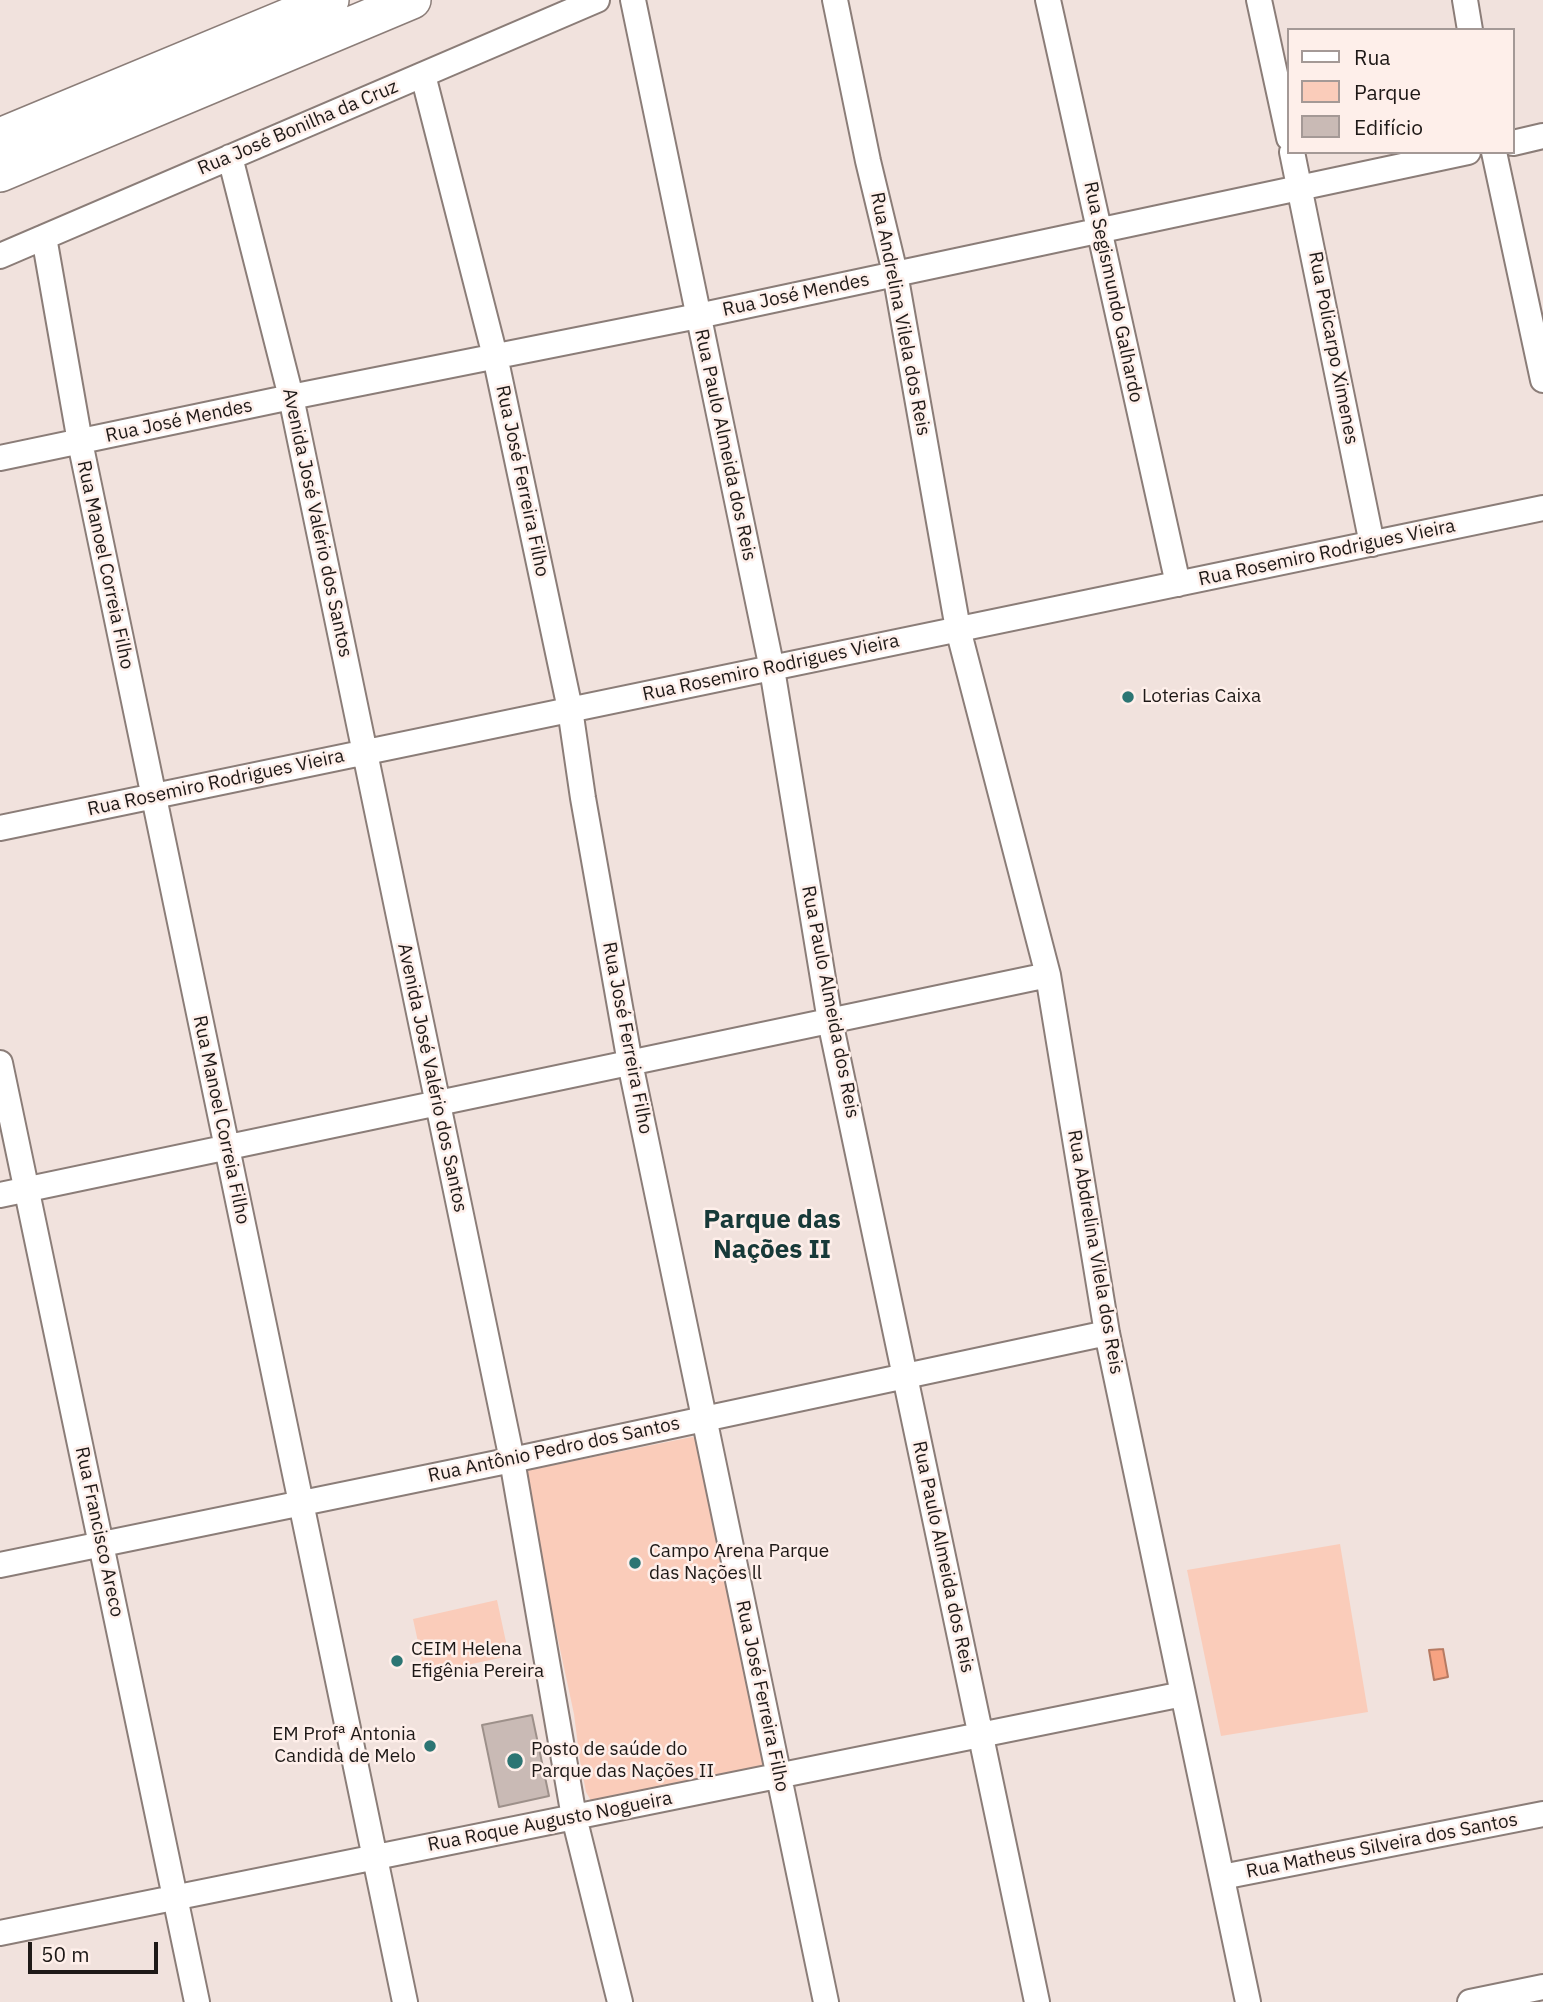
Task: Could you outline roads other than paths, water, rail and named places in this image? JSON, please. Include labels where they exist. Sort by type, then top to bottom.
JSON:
[{"type":"highway","points":[[0,137],[330,0]]},
{"type":"highway","points":[[0,173],[412,0]]},
{"type":"street","name":"Rua José Bonilha da Cruz","points":[[0,256],[597,0]]},
{"type":"street","name":"Rua Paulo Almeida dos Reis","points":[[633,0],[772,668],[830,1021],[1037,2002]]},
{"type":"street","name":"Rua Andrelina Vilela dos Reis","points":[[835,0],[868,161],[895,273],[958,629]]},
{"type":"street","name":"Rua Segismundo Galhardo","points":[[1048,0],[1178,584]]},
{"type":"street","points":[[1259,0],[1288,133]]},
{"type":"street","points":[[1465,0],[1470,28]]},
{"type":"street","name":"Rua José Ferreira Filho","points":[[423,75],[495,356],[570,709],[583,799],[630,1063],[826,2002]]},
{"type":"street","points":[[1515,143],[1543,136]]},
{"type":"street","name":"Rua Policarpo Ximenes","points":[[1292,154],[1373,544]]},
{"type":"street","name":"Rua José Mendes","points":[[0,458],[698,316],[1459,154]]},
{"type":"street","points":[[1493,154],[1543,380]]},
{"type":"street","name":"Avenida José Valério dos Santos","points":[[230,157],[291,397],[512,1460],[574,1817],[620,2002]]},
{"type":"street","name":"Rua Manoel Correia Filho","points":[[44,237],[80,442],[405,2002]]},
{"type":"street","name":"Rua Rosemiro Rodrigues Vieira","points":[[0,828],[1543,508]]},
{"type":"street","name":"Rua Abdrelina Vilela dos Reis","points":[[958,629],[1048,975],[1107,1333],[1248,2002]]},
{"type":"street","points":[[0,1195],[1048,975]]},
{"type":"street","name":"Rua Francisco Areco","points":[[0,1063],[197,2002]]},
{"type":"street","name":"Rua Antônio Pedro dos Santos","points":[[0,1565],[512,1460],[1107,1333]]},
{"type":"street","name":"Rua Roque Augusto Nogueira","points":[[0,1933],[1183,1694]]},
{"type":"street","name":"Rua Matheus Silveira dos Santos","points":[[1222,1877],[1543,1814]]},
{"type":"street","points":[[1470,2002],[1543,1987]]},
{"type":"place","name":"Loterias Caixa","points":[[1128,697]]},
{"type":"place","name":"Campo Arena Parque das Nações ll","points":[[635,1563]]},
{"type":"place","name":"CEIM Helena Efigênia Pereira","points":[[397,1661]]},
{"type":"place","name":"EM Profª Antonia Candida de Melo","points":[[430,1746]]},
{"type":"place","name":"Posto de saúde do Parque das Nações II","points":[[515,1761]]},
{"type":"district","name":"Parque das Nações II","points":[[772,1235]]}]
